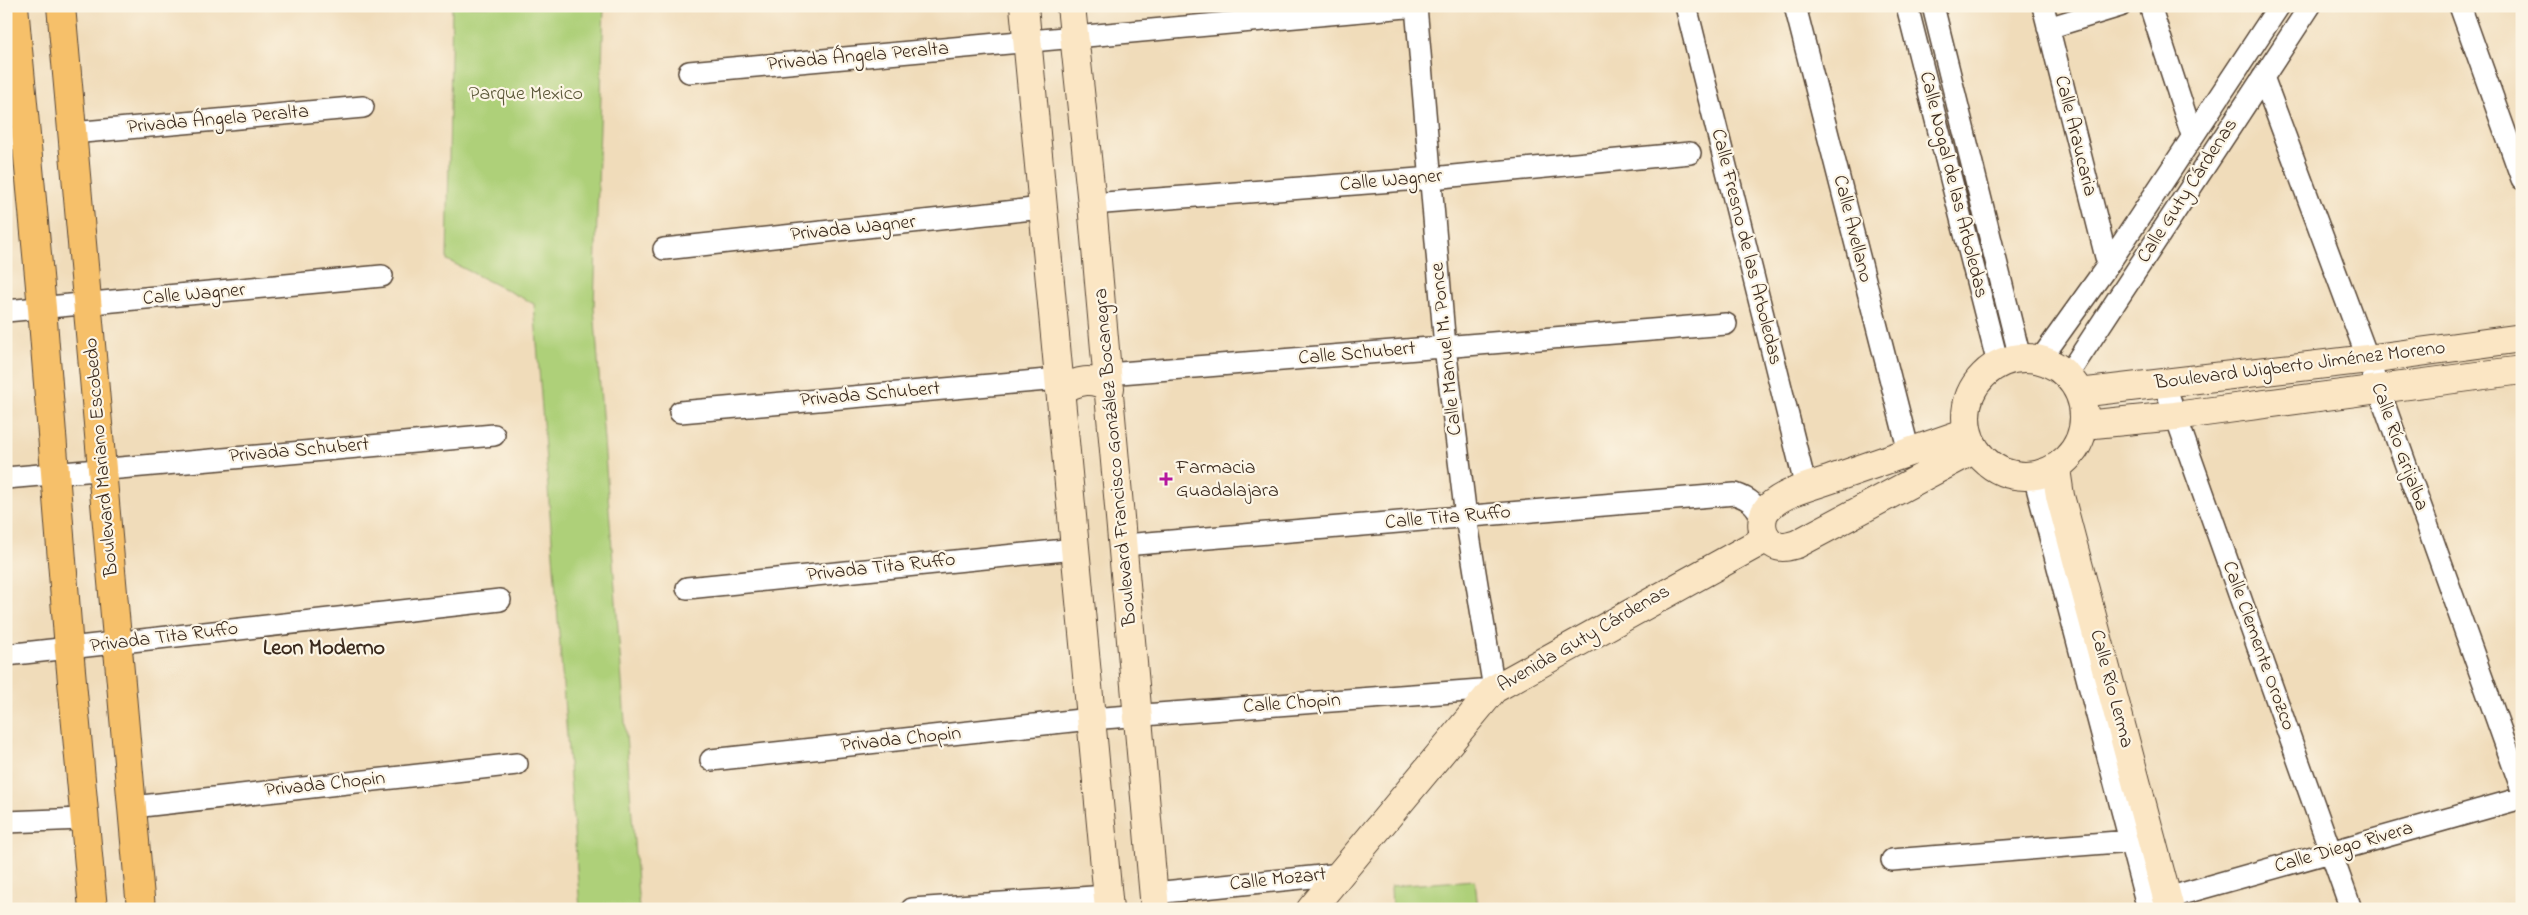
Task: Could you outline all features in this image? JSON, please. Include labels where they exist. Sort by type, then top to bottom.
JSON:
[{"type":"main road","points":[[14,6],[16,138],[42,308],[83,819],[93,909]]},
{"type":"main road","name":"Boulevard Mariano Escobedo","points":[[61,6],[89,305],[141,909]]},
{"type":"street","points":[[912,909],[1108,902],[1024,6]]},
{"type":"street","name":"Boulevard Francisco González Bocanegra","points":[[1071,6],[1109,381],[1155,901]]},
{"type":"street","name":"Privada Ángela Peralta","points":[[689,72],[1074,39],[1416,6]]},
{"type":"street","name":"Calle Manuel M. Ponce","points":[[1416,6],[1445,347],[1466,517],[1494,689]]},
{"type":"street","name":"Calle Fresno de las Arboledas","points":[[1686,6],[1806,488]]},
{"type":"street","name":"Calle Avellano","points":[[1795,6],[1909,452]]},
{"type":"street","name":"Calle Nogal de las Arboledas","points":[[1907,6],[2020,361]]},
{"type":"street","name":"Calle Nogal de las Arboledas","points":[[1933,6],[2020,361]]},
{"type":"street","name":"Calle Araucaria","points":[[2043,6],[2108,265]]},
{"type":"street","points":[[2048,28],[2120,6]]},
{"type":"street","points":[[2150,6],[2192,135]]},
{"type":"street","name":"Calle Guty Cárdenas","points":[[2020,361],[2108,265],[2278,6]]},
{"type":"street","name":"Calle Guty Cárdenas","points":[[2073,384],[2263,77],[2310,6]]},
{"type":"street","points":[[2460,6],[2522,179]]},
{"type":"street","name":"Calle Río Grijalba","points":[[2263,77],[2368,359],[2522,790]]},
{"type":"street","name":"Privada Ángela Peralta","points":[[72,133],[363,107]]},
{"type":"street","name":"Calle Wagner","points":[[1092,204],[1432,178],[1690,153]]},
{"type":"street","name":"Privada Wagner","points":[[664,249],[1042,208]]},
{"type":"street","name":"Calle Wagner","points":[[6,311],[89,305],[382,276]]},
{"type":"street","name":"Calle Schubert","points":[[1109,381],[1445,347],[1726,324]]},
{"type":"street","name":"Boulevard Wigberto Jiménez Moreno","points":[[2073,384],[2164,383],[2368,359],[2522,338]]},
{"type":"street","points":[[2020,361],[2055,366],[2073,384],[2084,409],[2084,425],[2079,442],[2070,457],[2045,472],[2011,475],[1990,466],[1971,440],[1966,416],[1971,393],[1985,373],[2020,361]]},
{"type":"street","name":"Boulevard Wigberto Jiménez Moreno","points":[[2084,425],[2175,416],[2522,370]]},
{"type":"street","points":[[1060,385],[1085,380],[1109,381]]},
{"type":"street","name":"Calle Clemente Orozco","points":[[2164,383],[2351,909]]},
{"type":"street","name":"Privada Schubert","points":[[680,412],[1060,385]]},
{"type":"street","name":"Privada Schubert","points":[[103,468],[494,435]]},
{"type":"street","points":[[1764,527],[1774,545],[1787,547],[1797,544],[1971,440]]},
{"type":"street","name":"Avenida Guty Cárdenas","points":[[1312,909],[1494,689],[1764,527],[1768,507],[1778,500],[1806,488],[1909,452],[1971,440]]},
{"type":"street","points":[[6,478],[103,468]]},
{"type":"street","name":"Calle Río Lerma","points":[[2045,472],[2060,496],[2140,840],[2162,905]]},
{"type":"street","name":"Calle Tita Ruffo","points":[[1124,545],[1735,494],[1747,498],[1754,504],[1764,527]]},
{"type":"street","name":"Privada Tita Ruffo","points":[[687,588],[1075,549]]},
{"type":"street","name":"Privada Tita Ruffo","points":[[6,655],[500,600]]},
{"type":"street","name":"Calle Chopin","points":[[1090,719],[1494,689]]},
{"type":"street","name":"Privada Chopin","points":[[711,760],[1090,719]]},
{"type":"street","name":"Privada Chopin","points":[[132,807],[518,764]]},
{"type":"street","name":"Calle Diego Rivera","points":[[2162,905],[2332,852],[2522,798]]},
{"type":"street","points":[[6,822],[83,819]]},
{"type":"street","points":[[1892,860],[2140,840]]},
{"type":"street","name":"Calle Mozart","points":[[1155,901],[1342,874]]},
{"type":"green space","name":"Parque Mexico","points":[[452,6],[604,6],[594,307],[639,909],[580,909],[534,304],[447,260]]},
{"type":"green space","points":[[1475,880],[1478,909],[1392,909],[1391,886]]},
{"type":"place","name":"Farmacia Guadalajara","points":[[1166,479]]},
{"type":"district","name":"Leon Moderno","points":[[324,649]]}]
